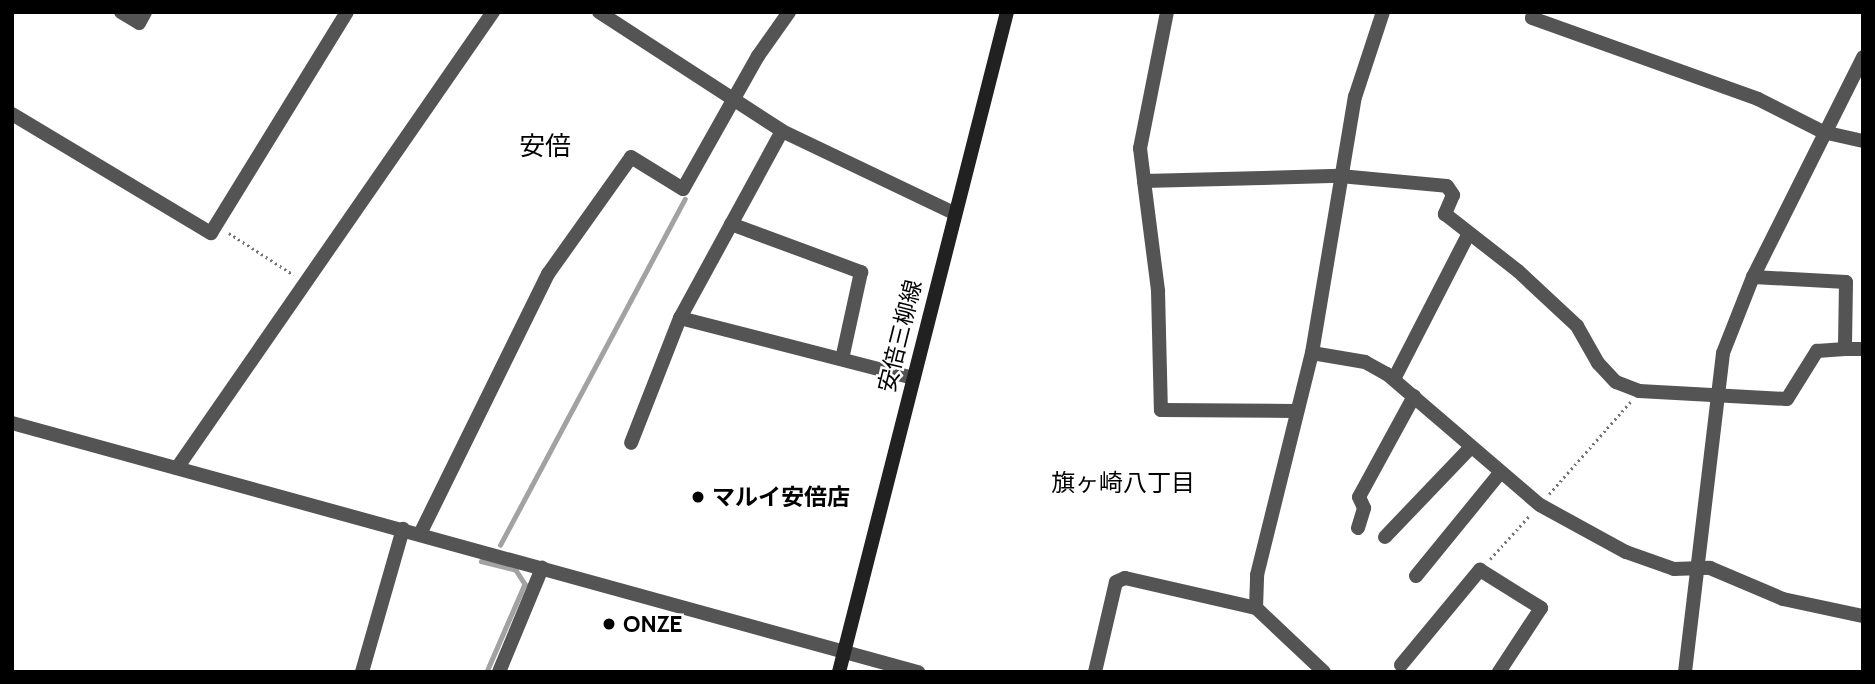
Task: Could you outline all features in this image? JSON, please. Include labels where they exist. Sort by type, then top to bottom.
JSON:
[{"type":"street","points":[[121,12],[139,23],[145,12]]},
{"type":"street","points":[[12,114],[211,233],[218,226],[347,12]]},
{"type":"street","points":[[177,468],[494,12]]},
{"type":"street","points":[[599,12],[732,102],[782,131],[954,213]]},
{"type":"street","points":[[420,534],[548,274],[631,157],[683,189],[732,102],[789,12]]},
{"type":"street","name":"安倍三柳線","points":[[839,672],[1007,12]]},
{"type":"street","points":[[1167,12],[1140,148],[1157,291],[1161,410],[1295,411]]},
{"type":"street","points":[[1256,608],[1257,575],[1295,411],[1312,353],[1355,97],[1383,12]]},
{"type":"street","points":[[1534,12],[1532,18],[1758,99],[1823,132],[1863,141]]},
{"type":"street","points":[[1685,672],[1723,353],[1753,276],[1863,57]]},
{"type":"street","points":[[631,443],[680,318],[782,131]]},
{"type":"street","points":[[1144,181],[1340,176],[1447,186],[1453,195],[1445,214],[1468,235],[1518,271],[1577,326],[1598,363],[1616,382],[1639,391],[1718,393],[1787,399],[1817,351],[1863,349]]},
{"type":"street","points":[[731,224],[862,272],[842,359]]},
{"type":"street","points":[[1394,379],[1468,235]]},
{"type":"street","points":[[1753,276],[1846,282],[1845,349]]},
{"type":"street","points":[[680,318],[913,378]]},
{"type":"street","points":[[1312,353],[1365,362],[1394,379],[1469,449],[1540,505],[1626,552],[1674,569],[1696,571],[1710,568],[1783,599],[1863,616]]},
{"type":"street","points":[[1358,528],[1364,509],[1359,498],[1414,396]]},
{"type":"street","points":[[12,423],[918,672]]},
{"type":"street","points":[[1385,537],[1469,449]]},
{"type":"street","points":[[1416,576],[1500,473]]},
{"type":"street","points":[[362,672],[403,529]]},
{"type":"street","points":[[499,672],[542,568]]},
{"type":"street","points":[[1402,670],[1480,570],[1541,608],[1499,672]]},
{"type":"street","points":[[1094,672],[1112,591],[1125,578],[1256,608],[1324,672]]},
{"type":"path","points":[[218,226],[306,282]]},
{"type":"path","points":[[1480,570],[1639,391]]},
{"type":"waterway","points":[[500,545],[685,199]]},
{"type":"waterway","points":[[481,561],[516,570],[525,584],[487,672]]},
{"type":"place","name":"マルイ安倍店","points":[[698,497]]},
{"type":"place","name":"ONZE","points":[[609,624]]},
{"type":"district","name":"安倍","points":[[545,147]]},
{"type":"district","name":"旗ヶ崎八丁目","points":[[1123,483]]}]
